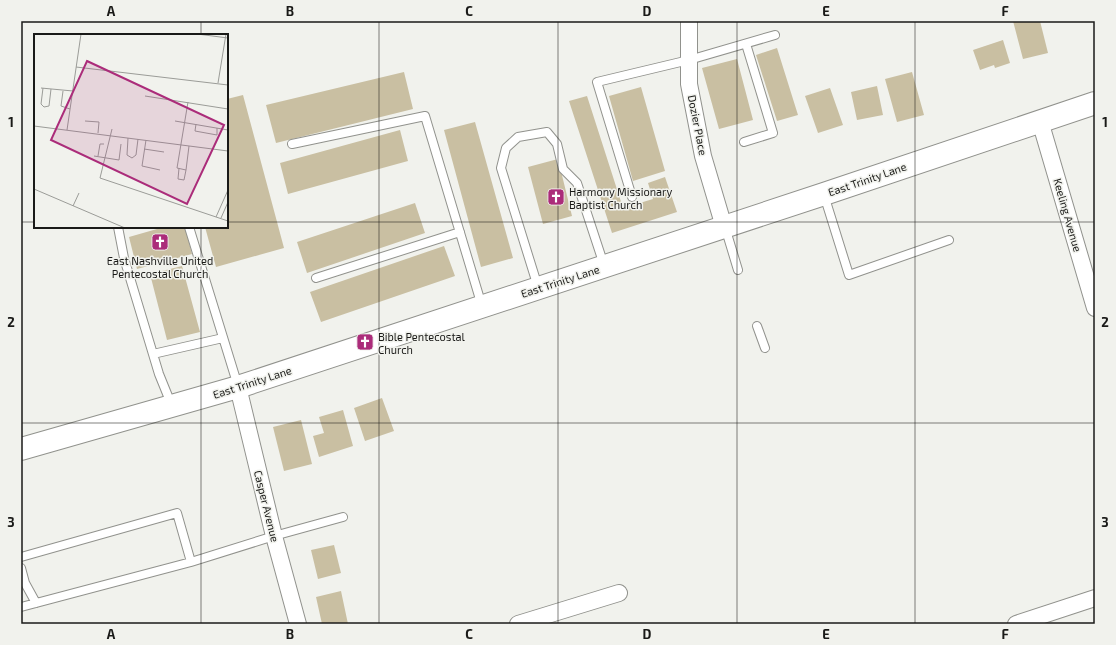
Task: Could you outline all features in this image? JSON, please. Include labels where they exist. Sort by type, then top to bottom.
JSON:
[{"type":"main road","name":"East Trinity Lane","points":[[21,449],[238,387],[824,194],[1095,102]]},
{"type":"street","name":"Dozier Place","points":[[689,21],[689,84],[703,156],[724,227]]},
{"type":"street","name":"Keeling Avenue","points":[[1040,121],[1087,270],[1095,308]]},
{"type":"street","name":"Casper Avenue","points":[[238,387],[274,536],[298,624]]},
{"type":"street","points":[[518,624],[619,593]]},
{"type":"street","points":[[1016,624],[1095,598]]},
{"type":"lane","points":[[632,197],[597,82],[689,60],[775,35]]},
{"type":"lane","points":[[744,142],[773,133],[746,44]]},
{"type":"lane","points":[[292,144],[425,116],[482,307]]},
{"type":"lane","points":[[538,288],[501,168],[506,148],[518,137],[547,132],[557,144],[563,169],[577,183],[604,266]]},
{"type":"lane","points":[[824,194],[849,275],[949,240]]},
{"type":"lane","points":[[724,227],[738,270]]},
{"type":"lane","points":[[118,228],[124,258],[159,374],[172,406]]},
{"type":"lane","points":[[189,228],[238,387]]},
{"type":"lane","points":[[316,278],[460,232]]},
{"type":"lane","points":[[757,326],[765,348]]},
{"type":"lane","points":[[153,354],[223,338]]},
{"type":"lane","points":[[21,557],[177,513],[191,562]]},
{"type":"lane","points":[[21,607],[191,562],[344,516]]},
{"type":"lane","points":[[21,568],[25,584],[36,603]]},
{"type":"building","points":[[1013,21],[1040,21],[1048,53],[1023,59]]},
{"type":"building","points":[[1003,40],[1010,63],[995,68],[994,65],[980,70],[973,50]]},
{"type":"building","points":[[777,48],[798,115],[777,121],[756,55]]},
{"type":"building","points":[[737,59],[753,120],[719,129],[702,68]]},
{"type":"building","points":[[404,72],[413,109],[276,143],[266,105]]},
{"type":"building","points":[[912,72],[924,115],[897,122],[885,79]]},
{"type":"building","points":[[877,86],[883,115],[857,120],[851,92]]},
{"type":"building","points":[[641,87],[665,171],[633,181],[609,96]]},
{"type":"building","points":[[830,88],[843,125],[818,133],[805,96]]},
{"type":"building","points":[[243,95],[284,248],[216,267],[205,228],[228,228],[228,99]]},
{"type":"building","points":[[587,96],[623,208],[653,199],[648,183],[665,177],[677,212],[612,233],[569,101]]},
{"type":"building","points":[[475,122],[513,258],[481,267],[444,130]]},
{"type":"building","points":[[400,130],[408,161],[288,194],[280,163]]},
{"type":"building","points":[[558,159],[572,216],[543,224],[528,167]]},
{"type":"building","points":[[415,203],[425,233],[307,273],[297,242]]},
{"type":"building","points":[[160,228],[185,228],[192,254],[137,269],[129,237]]},
{"type":"building","points":[[444,246],[455,276],[321,322],[310,292]]},
{"type":"building","points":[[182,266],[200,332],[167,340],[150,274]]},
{"type":"building","points":[[382,398],[394,431],[365,441],[354,408]]},
{"type":"building","points":[[343,410],[353,446],[319,457],[313,436],[324,433],[319,417]]},
{"type":"building","points":[[301,420],[312,464],[284,471],[273,427]]},
{"type":"building","points":[[334,545],[341,573],[318,579],[311,550]]},
{"type":"building","points":[[341,591],[348,624],[322,624],[316,597]]},
{"type":"place","name":"Harmony Missionary Baptist Church","points":[[556,197]]},
{"type":"place","name":"East Nashville United Pentecostal Church","points":[[160,242]]},
{"type":"place","name":"Bible Pentecostal Church","points":[[365,342]]}]
